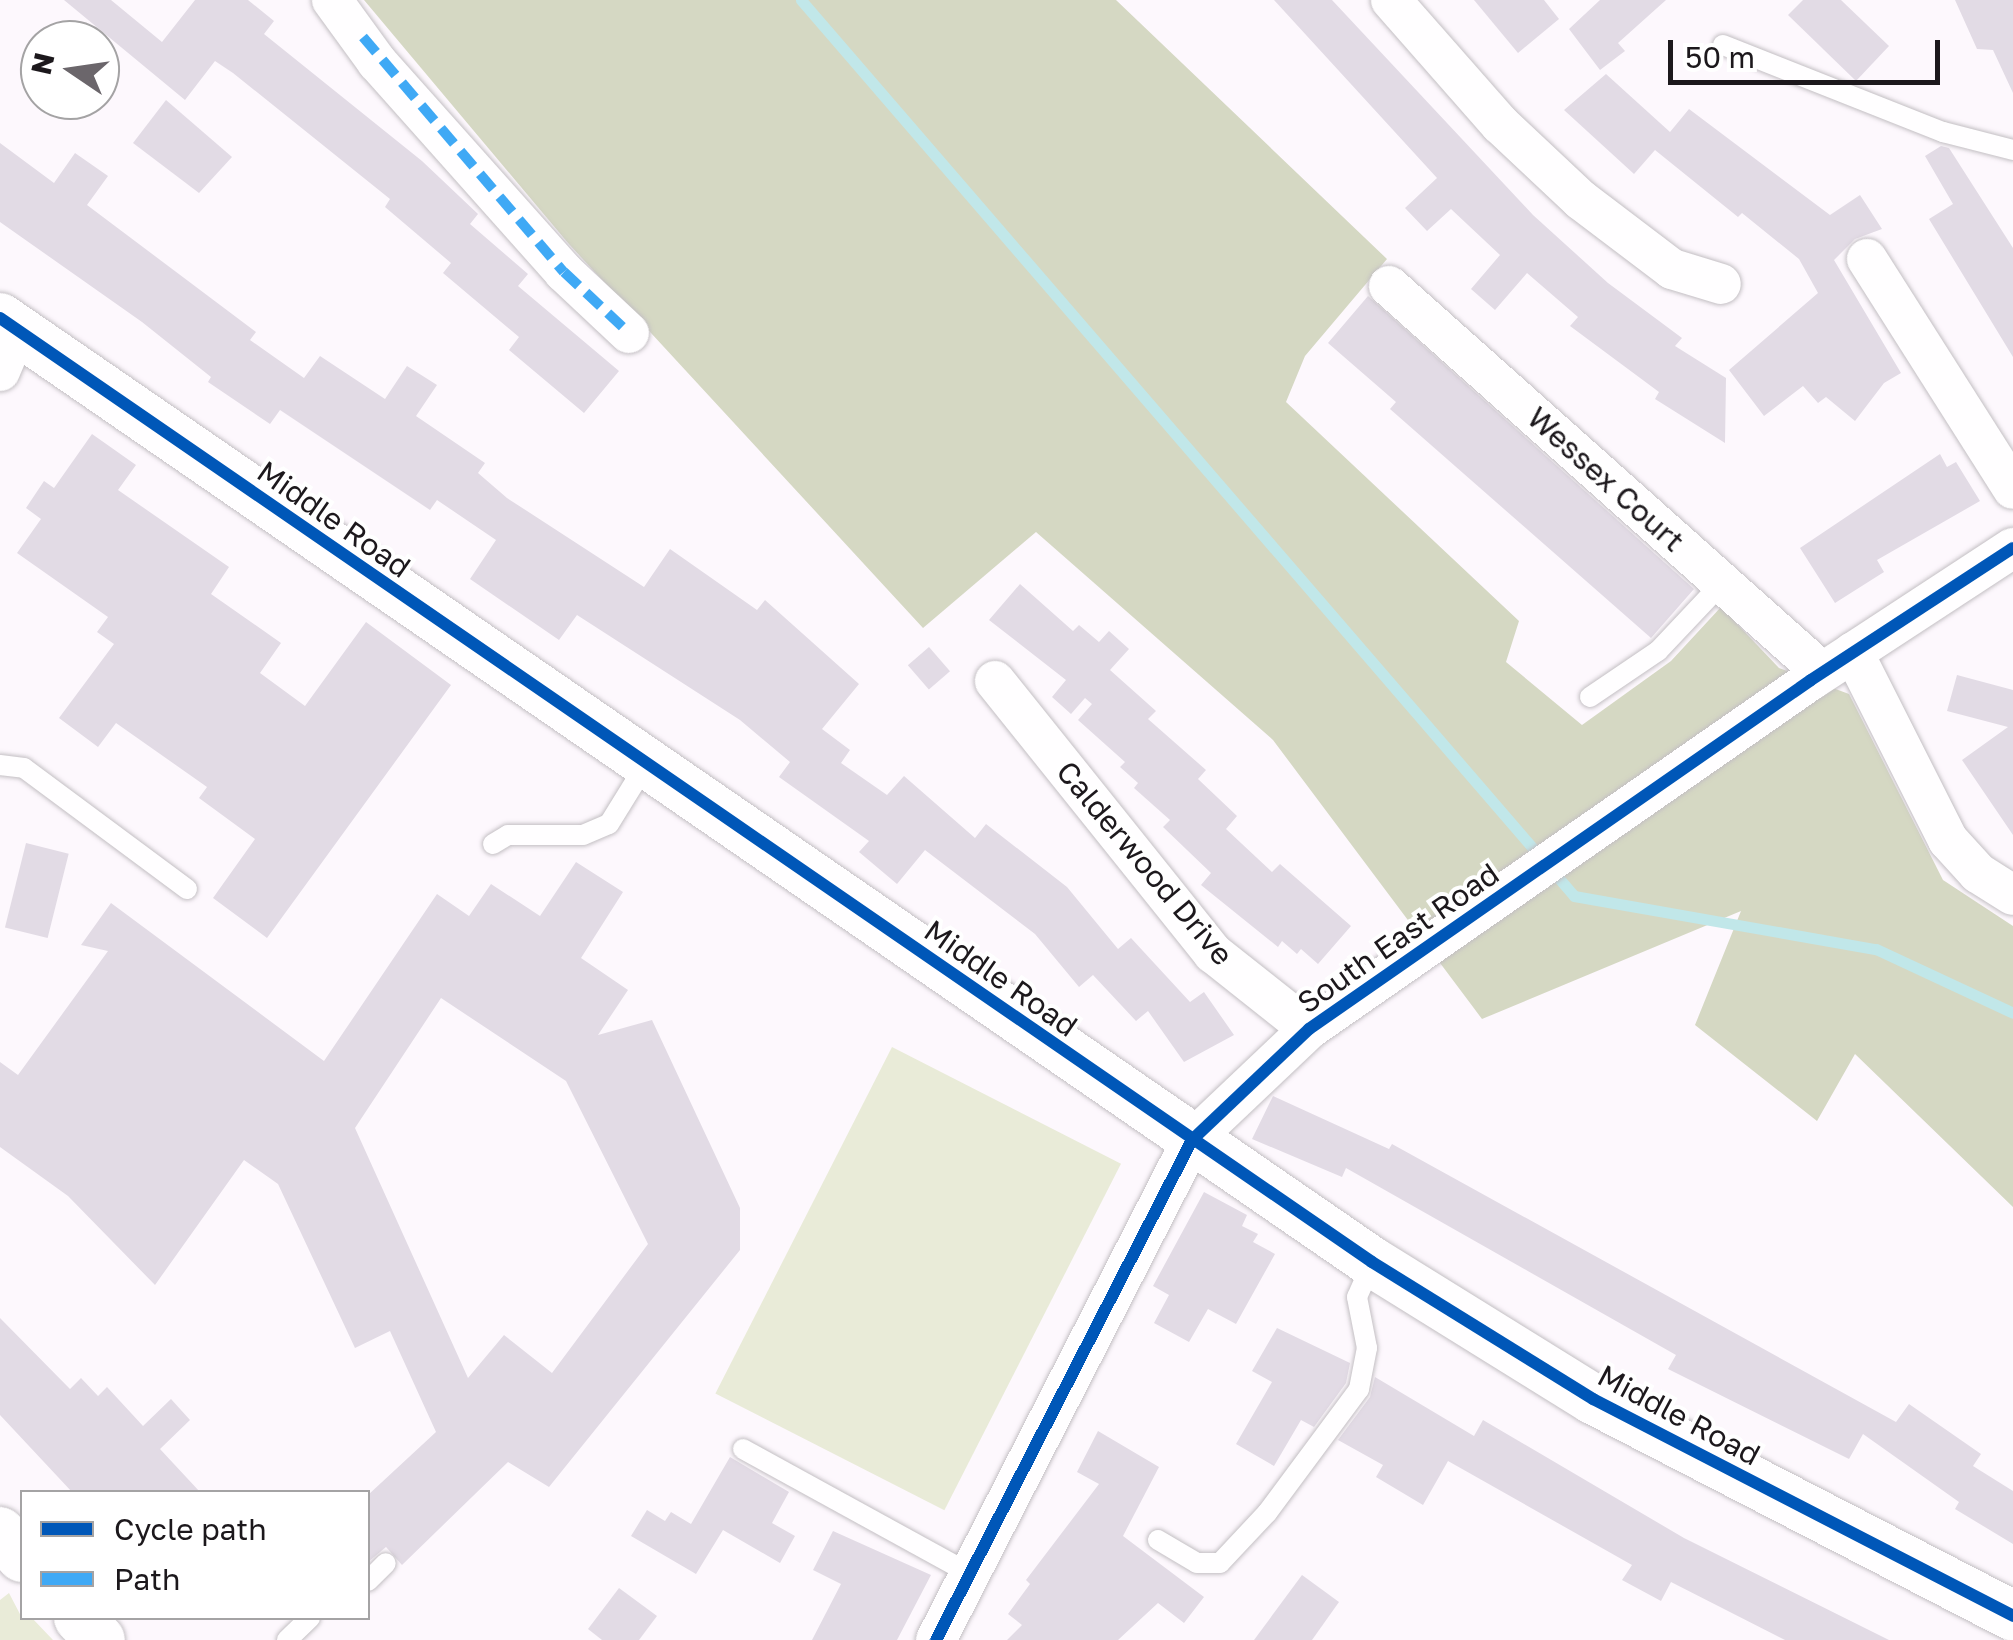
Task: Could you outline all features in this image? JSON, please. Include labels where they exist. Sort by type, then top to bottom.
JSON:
[{"type":"street","points":[[332,0],[564,272],[630,333]]},
{"type":"street","points":[[1392,0],[1500,124],[1581,200],[1672,270],[1721,284]]},
{"type":"street","points":[[1867,258],[2013,489]]},
{"type":"street","name":"Wessex Court","points":[[1389,286],[1722,582],[1838,662]]},
{"type":"street","name":"Middle Road","points":[[6,340],[646,764],[1372,1262],[1593,1399],[2013,1616]]},
{"type":"street","name":"South East Road","points":[[936,1640],[1192,1140],[1309,1030],[1838,662],[2013,548]]},
{"type":"street","points":[[1838,662],[1948,840],[1978,873],[2013,895]]},
{"type":"street","name":"Calderwood Drive","points":[[995,681],[1213,953],[1309,1030]]},
{"type":"street","points":[[0,1532],[20,1555]]},
{"type":"street","points":[[81,1620],[100,1640]]},
{"type":"lane","points":[[1723,45],[1943,132],[2013,150]]},
{"type":"lane","points":[[1590,697],[1658,651],[1722,582]]},
{"type":"lane","points":[[493,844],[508,835],[583,835],[610,824],[646,764]]},
{"type":"lane","points":[[0,766],[24,768],[187,889]]},
{"type":"lane","points":[[1158,1540],[1197,1563],[1220,1563],[1266,1513],[1358,1389],[1367,1348],[1357,1297],[1372,1262]]},
{"type":"lane","points":[[743,1449],[970,1574]]},
{"type":"lane","points":[[370,1579],[386,1564]]},
{"type":"lane","points":[[286,1640],[308,1620]]},
{"type":"green space","points":[[364,0],[1116,0],[1387,259],[1305,356],[1286,402],[1519,621],[1506,662],[1582,725],[1671,661],[1721,607],[1779,668],[1849,694],[1943,880],[2013,926],[2013,1207],[1855,1054],[1817,1121],[1695,1025],[1741,911],[1482,1019],[1273,740],[1036,532],[923,628],[568,243]]},
{"type":"green space","points":[[892,1047],[1121,1164],[944,1510],[715,1394]]},
{"type":"green space","points":[[9,1593],[20,1620],[34,1620],[53,1640],[0,1640],[0,1600]]},
{"type":"building","points":[[64,0],[111,0],[162,42],[195,0],[248,0],[274,21],[264,34],[422,161],[478,214],[470,224],[528,274],[518,286],[619,371],[584,413],[509,350],[519,337],[443,273],[451,263],[385,207],[390,199],[233,73],[215,61],[185,100],[120,46],[120,20],[88,20]]},
{"type":"building","points":[[1274,0],[1332,0],[1533,215],[1608,283],[1682,338],[1675,346],[1726,378],[1725,443],[1655,399],[1659,392],[1570,326],[1578,317],[1527,273],[1495,310],[1471,289],[1500,255],[1451,209],[1427,231],[1405,208],[1437,178]]},
{"type":"building","points":[[1474,0],[1544,0],[1559,19],[1518,53]]},
{"type":"building","points":[[1600,0],[1666,0],[1618,43],[1625,51],[1600,70],[1569,29]]},
{"type":"building","points":[[1803,0],[1841,0],[1889,46],[1856,81],[1788,15]]},
{"type":"building","points":[[1955,0],[2013,0],[2013,93],[1993,50],[1977,49]]},
{"type":"building","points":[[1606,74],[1670,132],[1689,109],[1830,215],[1860,195],[1882,229],[1855,239],[1834,260],[1901,373],[1884,383],[1855,421],[1826,397],[1818,403],[1803,386],[1764,416],[1729,370],[1818,293],[1799,259],[1742,213],[1738,217],[1655,150],[1634,174],[1564,110]]},
{"type":"building","points":[[166,100],[232,157],[199,193],[133,143]]},
{"type":"building","points":[[0,143],[54,183],[75,153],[108,176],[87,205],[256,332],[250,340],[304,378],[320,356],[385,399],[407,366],[437,385],[416,416],[485,463],[478,473],[507,498],[644,587],[670,549],[757,610],[765,600],[859,684],[822,729],[850,750],[841,763],[887,795],[904,776],[975,838],[986,824],[1067,887],[1118,949],[1131,938],[1190,1002],[1204,992],[1234,1035],[1184,1062],[1148,1011],[1136,1021],[1093,975],[1079,987],[1035,934],[925,850],[897,884],[859,852],[869,841],[779,777],[790,762],[740,720],[577,615],[559,640],[470,579],[496,540],[437,500],[430,510],[280,410],[270,424],[208,382],[211,377],[142,322],[0,222]]},
{"type":"building","points":[[1941,146],[1949,148],[2013,248],[2013,357],[1929,219],[1953,204],[1925,156]]},
{"type":"building","points":[[1368,296],[1694,589],[1651,638],[1390,409],[1396,402],[1328,343]]},
{"type":"building","points":[[92,434],[136,465],[118,490],[229,567],[211,594],[281,643],[260,673],[305,706],[366,622],[451,685],[267,938],[213,898],[255,839],[199,798],[207,787],[116,723],[98,747],[59,718],[114,644],[97,632],[108,617],[17,553],[41,519],[26,508],[44,481],[54,488]]},
{"type":"building","points":[[1940,454],[1947,467],[1956,462],[1980,501],[1877,560],[1884,572],[1835,603],[1800,548]]},
{"type":"building","points":[[1020,584],[1073,631],[1079,625],[1099,642],[1109,631],[1129,649],[1110,670],[1156,711],[1148,719],[1206,770],[1198,779],[1237,816],[1226,829],[1272,872],[1280,864],[1351,926],[1318,964],[1301,949],[1297,954],[1282,941],[1278,947],[1201,885],[1211,873],[1163,827],[1170,820],[1134,788],[1138,783],[1120,767],[1125,762],[1078,720],[1092,704],[1085,698],[1071,714],[1052,697],[1066,680],[989,620]]},
{"type":"building","points":[[929,647],[950,671],[929,690],[908,665]]},
{"type":"building","points":[[1957,675],[2013,690],[2013,835],[1962,760],[2008,727],[1947,711]]},
{"type":"building","points":[[26,843],[69,854],[48,938],[5,927]]},
{"type":"building","points":[[576,862],[623,892],[581,958],[628,990],[598,1035],[652,1020],[740,1208],[740,1250],[549,1487],[508,1462],[402,1565],[386,1547],[370,1560],[370,1493],[436,1432],[390,1331],[355,1348],[278,1184],[244,1160],[155,1285],[68,1196],[0,1147],[0,1062],[18,1075],[108,951],[81,945],[111,903],[324,1061],[437,894],[469,916],[491,884],[540,916]],"holes":[[[441,998],[566,1081],[648,1244],[552,1373],[504,1335],[468,1378],[355,1128]]]},
{"type":"building","points":[[1273,1096],[1389,1149],[1392,1144],[1896,1422],[1909,1404],[1981,1454],[1973,1466],[2013,1491],[2013,1544],[1955,1509],[1959,1502],[1863,1434],[1849,1459],[1668,1369],[1676,1355],[1346,1168],[1342,1177],[1252,1139]]},
{"type":"building","points":[[1204,1192],[1247,1215],[1242,1226],[1258,1234],[1253,1242],[1275,1254],[1236,1324],[1208,1309],[1189,1342],[1154,1323],[1169,1295],[1153,1286]]},
{"type":"building","points":[[0,1318],[70,1389],[81,1378],[98,1396],[107,1387],[143,1426],[171,1399],[190,1420],[160,1449],[198,1490],[70,1490],[0,1415]]},
{"type":"building","points":[[1277,1328],[1350,1363],[1346,1383],[1314,1427],[1301,1420],[1274,1466],[1236,1444],[1272,1382],[1252,1371]]},
{"type":"building","points":[[1375,1377],[1474,1436],[1483,1420],[1684,1538],[1889,1640],[1785,1640],[1671,1582],[1661,1601],[1622,1580],[1632,1565],[1448,1461],[1423,1505],[1376,1477],[1383,1465],[1338,1440],[1370,1397]]},
{"type":"building","points":[[1098,1431],[1159,1467],[1123,1536],[1204,1597],[1184,1623],[1158,1603],[1118,1640],[1007,1640],[1022,1625],[1008,1614],[1030,1584],[1026,1580],[1099,1484],[1077,1472]]},
{"type":"building","points":[[730,1457],[789,1492],[772,1523],[795,1536],[780,1563],[723,1530],[696,1574],[631,1536],[647,1510],[665,1521],[671,1512],[691,1524]]},
{"type":"building","points":[[833,1531],[931,1575],[897,1640],[812,1640],[841,1584],[813,1570]]},
{"type":"building","points":[[1302,1575],[1339,1602],[1312,1640],[1254,1640]]},
{"type":"building","points":[[619,1588],[657,1616],[639,1640],[602,1640],[588,1629]]},
{"type":"waterway","points":[[801,0],[1574,896],[1876,949],[2013,1013]]},
{"type":"marked path","points":[[363,37],[564,272],[629,333]]},
{"type":"cycle path","points":[[0,318],[1372,1262],[1593,1399],[2013,1616]]},
{"type":"cycle path","points":[[936,1640],[1192,1140],[1309,1029],[1811,680],[2013,548]]}]
